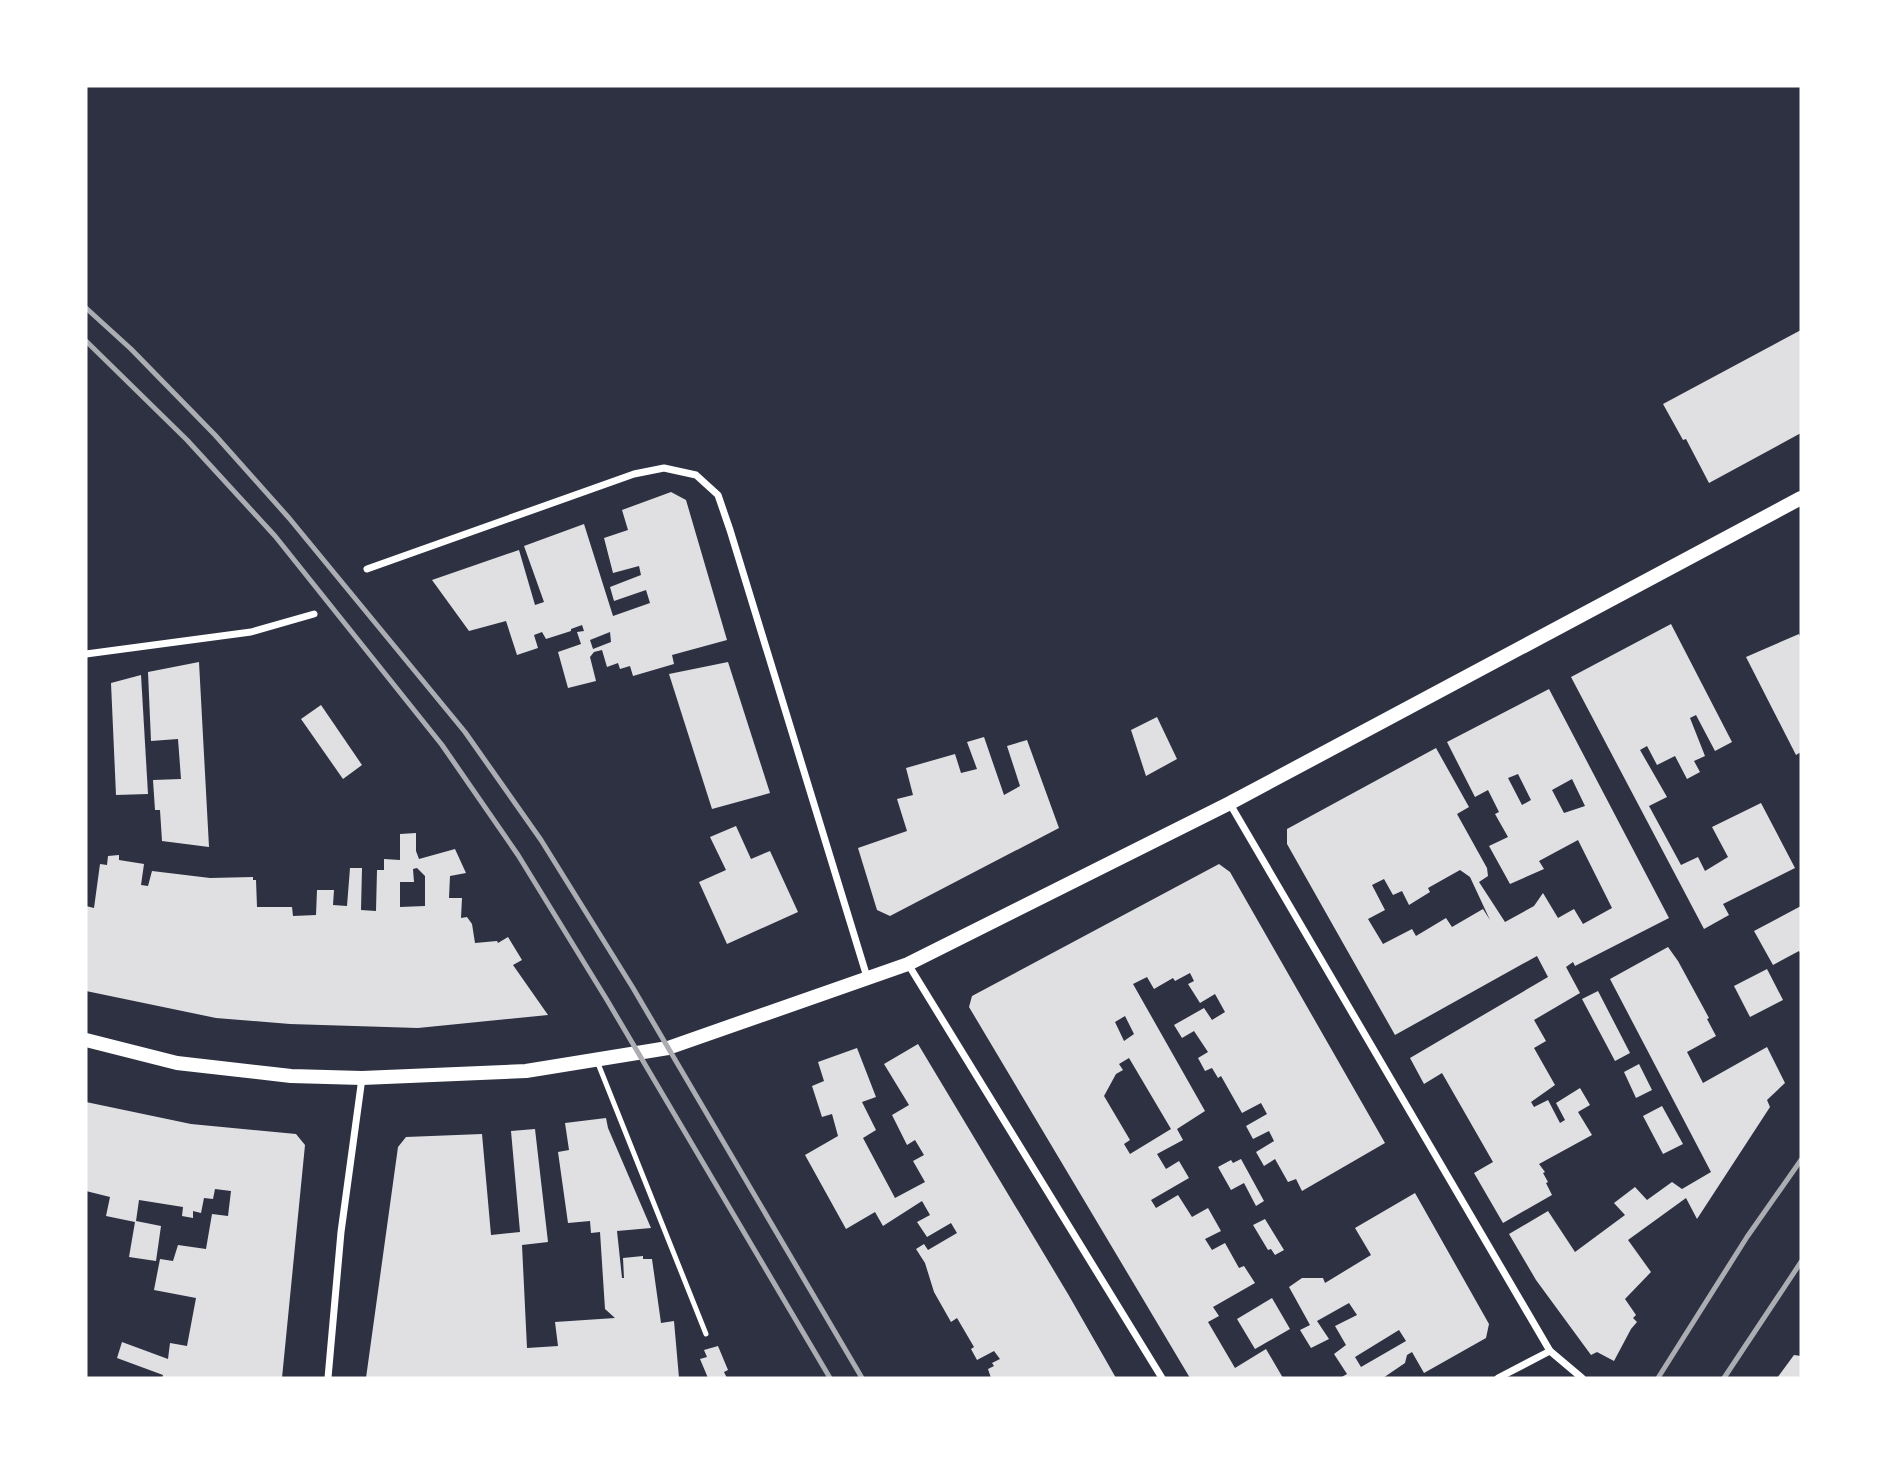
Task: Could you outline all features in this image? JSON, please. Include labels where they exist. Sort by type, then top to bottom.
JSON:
[{"type":"main road","points":[[86,1040],[177,1063],[291,1076],[362,1078],[526,1071],[668,1048],[908,964],[1230,803],[1801,498]]},
{"type":"street","points":[[367,569],[634,474],[664,468],[696,475],[718,495],[730,530],[867,977]]},
{"type":"street","points":[[86,654],[251,632],[314,614]]},
{"type":"street","points":[[1230,803],[1550,1351],[1583,1378]]},
{"type":"street","points":[[908,964],[1162,1378]]},
{"type":"street","points":[[328,1378],[341,1232],[362,1078]]},
{"type":"street","points":[[1498,1378],[1550,1351]]},
{"type":"lane","points":[[597,1060],[706,1334]]},
{"type":"building","points":[[1801,330],[1801,433],[1709,483],[1686,439],[1683,440],[1663,404]]},
{"type":"building","points":[[671,492],[686,500],[727,640],[672,655],[674,664],[633,676],[630,666],[620,669],[618,663],[607,667],[602,650],[594,652],[590,657],[596,681],[568,688],[558,652],[581,644],[577,632],[584,631],[582,625],[546,639],[542,632],[534,635],[538,648],[517,655],[506,621],[469,631],[432,580],[519,550],[535,605],[544,602],[524,546],[584,524],[613,616],[650,603],[646,590],[614,601],[610,587],[641,575],[639,566],[613,573],[604,538],[628,530],[622,510]],"holes":[[[610,632],[611,642],[593,649],[590,640]]]},
{"type":"building","points":[[1671,624],[1732,742],[1715,751],[1696,715],[1690,718],[1705,756],[1694,761],[1700,772],[1687,779],[1675,756],[1657,765],[1647,746],[1640,750],[1667,797],[1649,806],[1681,865],[1698,857],[1705,871],[1728,857],[1712,827],[1761,803],[1795,868],[1723,904],[1729,915],[1704,929],[1571,677]]},
{"type":"building","points":[[1799,634],[1801,752],[1796,755],[1746,657]]},
{"type":"building","points":[[199,662],[209,847],[162,841],[160,810],[155,810],[153,780],[181,779],[178,739],[151,741],[148,672]]},
{"type":"building","points":[[728,662],[770,793],[712,809],[669,674]]},
{"type":"building","points":[[141,675],[148,794],[116,795],[111,683]]},
{"type":"building","points":[[1549,689],[1669,918],[1575,966],[1573,962],[1566,967],[1580,993],[1534,1020],[1546,1041],[1534,1048],[1555,1085],[1531,1102],[1534,1107],[1548,1100],[1560,1123],[1565,1120],[1556,1103],[1580,1088],[1590,1105],[1578,1112],[1592,1135],[1539,1164],[1545,1172],[1546,1183],[1552,1195],[1503,1223],[1474,1173],[1493,1162],[1442,1073],[1424,1084],[1410,1058],[1548,977],[1537,956],[1395,1035],[1287,844],[1287,829],[1436,748],[1469,807],[1457,814],[1487,868],[1488,876],[1479,882],[1505,922],[1534,906],[1543,893],[1558,918],[1574,909],[1583,924],[1612,908],[1578,840],[1539,861],[1544,869],[1510,884],[1489,846],[1508,837],[1495,814],[1499,812],[1488,790],[1475,797],[1447,742]],"holes":[[[1518,774],[1531,800],[1522,805],[1508,778]],[[1572,779],[1585,806],[1564,813],[1552,790]],[[1460,870],[1470,877],[1490,920],[1483,909],[1452,927],[1446,918],[1416,936],[1412,929],[1383,944],[1368,919],[1385,910],[1372,885],[1384,879],[1393,895],[1402,891],[1409,905],[1430,892],[1428,888]]]},
{"type":"building","points":[[321,705],[362,765],[343,779],[301,719]]},
{"type":"building","points":[[1157,717],[1177,759],[1146,776],[1131,730]]},
{"type":"building","points":[[984,737],[1004,795],[1020,786],[1007,746],[1027,740],[1059,828],[890,916],[877,910],[858,848],[907,831],[897,799],[913,795],[906,768],[955,754],[961,773],[977,769],[967,742]]},
{"type":"building","points":[[736,826],[751,859],[770,851],[798,912],[727,944],[699,882],[726,870],[710,837]]},
{"type":"building","points":[[416,833],[419,859],[455,849],[466,873],[450,876],[449,898],[462,898],[461,918],[467,917],[472,924],[475,943],[498,943],[508,937],[522,960],[513,965],[548,1015],[418,1028],[290,1024],[216,1018],[86,991],[86,906],[94,908],[100,864],[107,865],[108,856],[119,855],[119,860],[144,864],[141,885],[148,886],[152,871],[210,878],[253,877],[253,880],[256,880],[257,907],[292,907],[293,916],[316,915],[317,890],[334,890],[333,905],[347,906],[350,868],[362,868],[361,910],[376,911],[377,870],[384,870],[384,859],[400,860],[400,834]],"holes":[[[417,868],[425,876],[425,906],[400,907],[400,882],[414,882],[413,869]]]},
{"type":"building","points":[[1219,864],[1230,872],[1385,1143],[1302,1191],[1296,1179],[1288,1182],[1275,1159],[1264,1166],[1256,1152],[1274,1141],[1269,1131],[1253,1139],[1246,1126],[1267,1114],[1261,1103],[1242,1113],[1221,1076],[1218,1078],[1212,1068],[1205,1071],[1198,1058],[1208,1052],[1194,1031],[1182,1038],[1174,1025],[1204,1008],[1212,1020],[1225,1012],[1215,994],[1200,1003],[1188,984],[1194,981],[1190,973],[1175,981],[1173,978],[1154,989],[1147,977],[1133,984],[1205,1111],[1177,1129],[1183,1140],[1157,1154],[1166,1169],[1179,1161],[1189,1178],[1151,1200],[1156,1208],[1178,1195],[1192,1217],[1208,1208],[1221,1231],[1205,1239],[1212,1250],[1225,1243],[1239,1268],[1244,1266],[1255,1283],[1213,1307],[1219,1316],[1208,1322],[1235,1368],[1266,1349],[1283,1378],[1190,1378],[969,1007],[972,996]],"holes":[[[1125,1016],[1134,1034],[1124,1041],[1115,1022]],[[1129,1058],[1171,1129],[1130,1154],[1124,1144],[1130,1140],[1104,1096],[1116,1074],[1123,1070],[1119,1064]]]},
{"type":"building","points":[[1801,906],[1801,954],[1799,951],[1773,965],[1754,931]]},
{"type":"building","points":[[1668,947],[1709,1018],[1707,1019],[1716,1036],[1687,1052],[1703,1083],[1767,1047],[1785,1083],[1767,1100],[1770,1107],[1697,1219],[1686,1198],[1628,1240],[1651,1272],[1625,1299],[1636,1315],[1633,1318],[1637,1322],[1614,1361],[1597,1352],[1591,1355],[1536,1280],[1509,1234],[1548,1211],[1575,1252],[1625,1215],[1614,1203],[1635,1187],[1647,1200],[1672,1182],[1682,1189],[1711,1172],[1610,979]]},
{"type":"building","points":[[1767,969],[1783,1000],[1750,1017],[1734,986]]},
{"type":"building","points":[[1598,991],[1630,1053],[1615,1061],[1582,999]]},
{"type":"building","points":[[918,1044],[1116,1378],[991,1378],[988,1369],[1000,1359],[994,1351],[977,1360],[971,1349],[974,1347],[957,1318],[951,1322],[934,1292],[925,1263],[916,1249],[924,1244],[928,1250],[957,1233],[951,1223],[927,1237],[917,1222],[930,1215],[922,1201],[883,1226],[875,1212],[846,1229],[805,1155],[838,1136],[832,1114],[822,1117],[812,1086],[824,1081],[818,1062],[857,1048],[876,1097],[862,1102],[876,1130],[863,1138],[895,1198],[925,1182],[913,1161],[924,1155],[915,1140],[907,1145],[892,1115],[909,1105],[884,1064]]},
{"type":"building","points":[[1639,1064],[1652,1090],[1636,1098],[1624,1072]]},
{"type":"building","points":[[86,1102],[191,1124],[296,1134],[305,1145],[282,1378],[162,1378],[163,1375],[117,1358],[122,1342],[168,1359],[170,1343],[187,1346],[196,1298],[154,1290],[160,1259],[173,1261],[178,1245],[206,1249],[212,1214],[228,1216],[231,1191],[215,1189],[213,1199],[204,1198],[201,1213],[193,1211],[193,1218],[182,1216],[183,1207],[139,1200],[136,1221],[161,1226],[156,1261],[129,1257],[135,1222],[106,1216],[110,1197],[86,1191]]},
{"type":"building","points":[[1662,1106],[1683,1144],[1663,1154],[1643,1116]]},
{"type":"building","points":[[606,1118],[651,1228],[617,1231],[622,1278],[623,1258],[643,1256],[643,1259],[652,1259],[661,1323],[674,1321],[679,1378],[366,1378],[398,1147],[406,1137],[482,1134],[491,1235],[520,1232],[511,1131],[535,1129],[548,1242],[522,1245],[527,1348],[558,1346],[555,1322],[615,1318],[605,1309],[600,1232],[591,1233],[590,1221],[568,1223],[558,1152],[569,1150],[565,1123]]},
{"type":"building","points":[[1241,1159],[1264,1201],[1256,1206],[1244,1183],[1231,1190],[1218,1167],[1231,1160],[1233,1163]]},
{"type":"building","points":[[1415,1193],[1489,1324],[1486,1338],[1424,1373],[1412,1352],[1407,1355],[1405,1363],[1383,1378],[1340,1378],[1347,1374],[1334,1354],[1346,1345],[1335,1326],[1357,1315],[1349,1303],[1317,1321],[1329,1339],[1311,1348],[1300,1330],[1310,1325],[1289,1287],[1302,1278],[1323,1278],[1325,1283],[1371,1255],[1355,1228]],"holes":[[[1399,1330],[1406,1341],[1361,1367],[1355,1357]]]},
{"type":"building","points":[[1265,1219],[1284,1250],[1275,1255],[1271,1249],[1268,1250],[1253,1225]]},
{"type":"building","points":[[1272,1298],[1290,1329],[1255,1349],[1237,1319]]},
{"type":"building","points":[[718,1346],[728,1370],[724,1372],[727,1378],[708,1378],[700,1359],[707,1357],[704,1350]]},
{"type":"building","points":[[1794,1355],[1801,1356],[1801,1378],[1777,1378]]},
{"type":"railway","points":[[86,308],[131,349],[215,435],[289,518],[465,732],[541,840],[633,988],[862,1378]]},
{"type":"railway","points":[[86,341],[187,440],[275,536],[442,745],[518,855],[607,1000],[830,1378]]},
{"type":"railway","points":[[1658,1378],[1747,1237],[1801,1160]]},
{"type":"railway","points":[[1724,1378],[1801,1262]]}]
